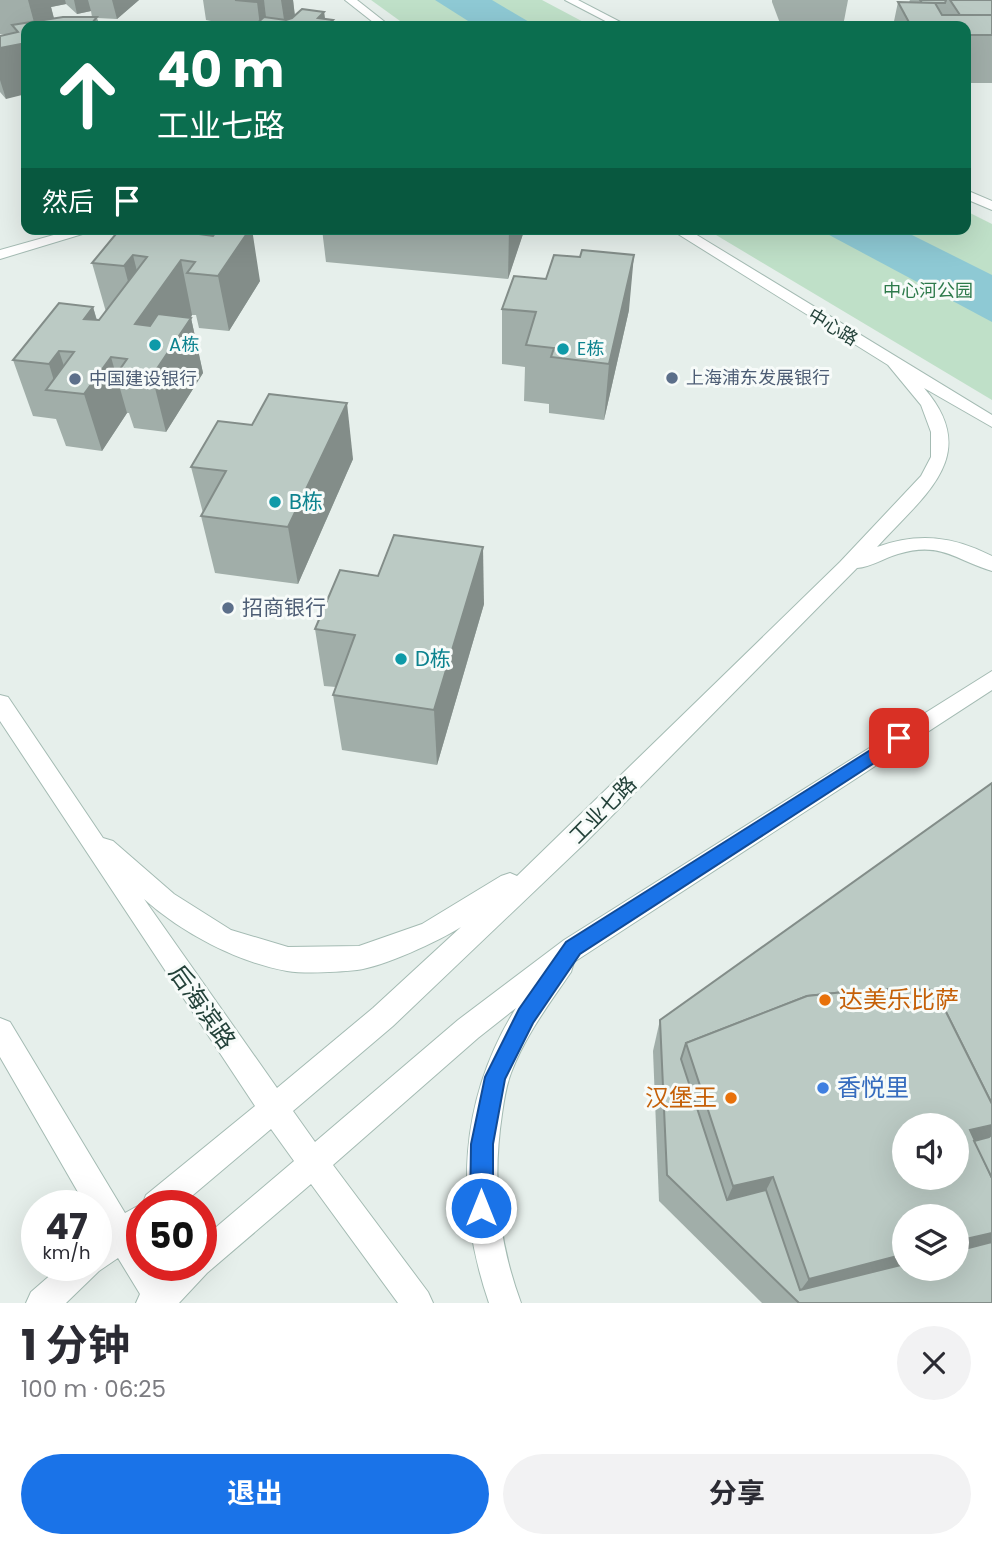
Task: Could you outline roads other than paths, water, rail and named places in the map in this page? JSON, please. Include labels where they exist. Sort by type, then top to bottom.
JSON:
[{"type":"main road","points":[[350,0],[378,21]]},
{"type":"main road","points":[[570,0],[613,21]]},
{"type":"main road","points":[[971,196],[992,206]]},
{"type":"main road","points":[[0,255],[71,235]]},
{"type":"main road","name":"中心路","points":[[687,235],[895,364],[990,419]]},
{"type":"main road","name":"工业七路","points":[[176,1190],[383,1017],[577,836],[847,567],[929,479],[940,457],[940,432],[929,404],[895,364]]},
{"type":"main road","points":[[847,567],[893,545],[930,541],[968,550],[992,564]]},
{"type":"main road","points":[[217,1246],[467,1029],[573,948],[992,678]]},
{"type":"main road","name":"后海滨路","points":[[0,703],[205,1012],[417,1303]]},
{"type":"main road","points":[[83,829],[165,902],[224,939],[288,959],[359,958],[430,933],[490,898],[577,836]]},
{"type":"main road","points":[[505,1303],[495,1278],[481,1208],[482,1144],[495,1077],[526,1016],[573,948]]},
{"type":"main road","points":[[0,1031],[126,1218]]},
{"type":"main road","points":[[112,1244],[126,1232]]},
{"type":"main road","points":[[42,1303],[67,1281]]},
{"type":"main road","points":[[151,1281],[158,1301],[179,1281]]},
{"type":"water","points":[[435,0],[492,0],[528,21],[468,21]]},
{"type":"water","points":[[829,235],[912,235],[992,275],[992,322]]},
{"type":"place","name":"A栋","points":[[155,345]]},
{"type":"place","name":"E栋","points":[[563,349]]},
{"type":"place","name":"上海浦东发展银行","points":[[672,378]]},
{"type":"place","name":"中国建设银行","points":[[75,379]]},
{"type":"place","name":"B栋","points":[[275,502]]},
{"type":"place","name":"招商银行","points":[[228,608]]},
{"type":"place","name":"D栋","points":[[401,659]]},
{"type":"place","name":"达美乐比萨","points":[[825,1000]]},
{"type":"place","name":"香悦里","points":[[823,1088]]},
{"type":"place","name":"汉堡王","points":[[731,1098]]},
{"type":"park label","name":"中心河公园","points":[[928,291]]}]
